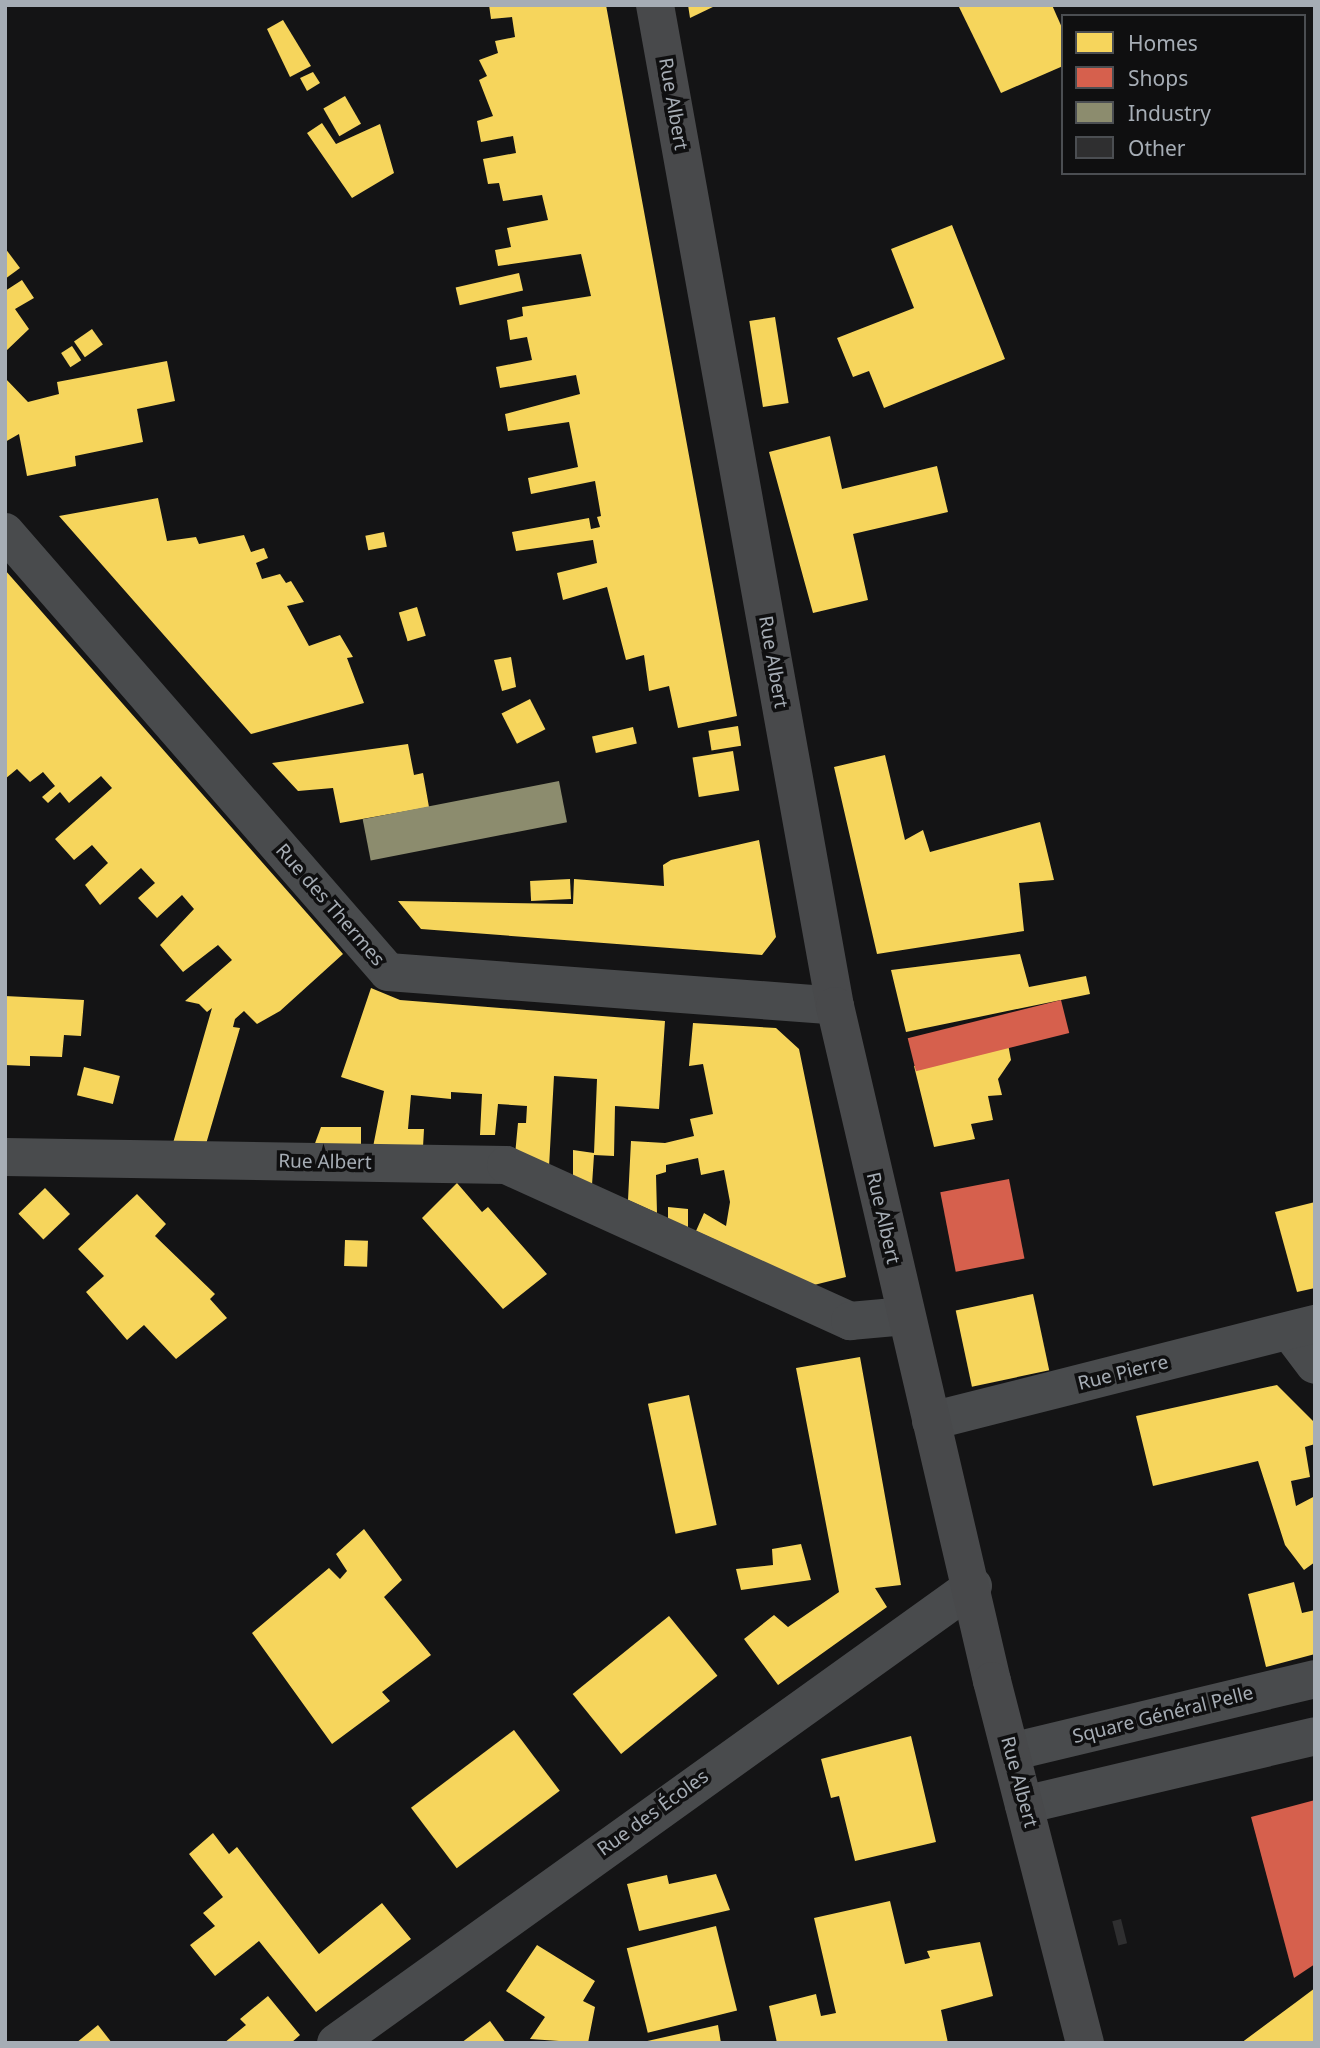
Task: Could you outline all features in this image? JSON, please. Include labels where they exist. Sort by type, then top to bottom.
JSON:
[{"type":"street","name":"Rue Albert","points":[[655,5],[835,1006],[931,1421],[1085,2043]]},
{"type":"street","name":"Rue des Thermes","points":[[5,531],[388,972],[835,1006]]},
{"type":"street","name":"Rue Albert","points":[[5,1157],[506,1165],[850,1321],[906,1316]]},
{"type":"street","name":"Rue Pierre","points":[[931,1421],[1302,1328]]},
{"type":"street","points":[[1302,1328],[1315,1364]]},
{"type":"street","name":"Rue des Écoles","points":[[336,2043],[972,1586]]},
{"type":"street","name":"Square Général Pelle","points":[[1011,1752],[1315,1679]]},
{"type":"street","points":[[1165,1715],[1177,1767]]},
{"type":"street","points":[[1024,1805],[1315,1735]]},
{"type":"building: Homes","points":[[489,5],[606,5],[737,716],[678,728],[669,686],[649,691],[644,655],[626,660],[607,587],[563,600],[557,573],[597,563],[593,540],[516,551],[512,532],[589,518],[591,529],[600,527],[597,517],[601,516],[595,481],[531,494],[528,478],[578,467],[569,422],[508,431],[505,414],[580,394],[576,375],[500,388],[496,367],[532,360],[527,337],[510,340],[507,320],[523,316],[522,307],[591,296],[581,254],[498,266],[495,250],[511,247],[507,228],[548,220],[542,195],[503,201],[499,183],[488,184],[483,159],[516,153],[513,136],[481,142],[477,121],[493,116],[479,80],[487,76],[479,60],[498,53],[495,41],[515,37],[512,17],[491,19]]},
{"type":"building: Homes","points":[[688,5],[717,5],[690,18]]},
{"type":"building: Homes","points":[[958,5],[1052,5],[1061,25],[1061,67],[1001,93]]},
{"type":"building: Homes","points":[[283,20],[311,66],[290,77],[267,29]]},
{"type":"building: Homes","points":[[313,72],[320,83],[307,91],[300,78]]},
{"type":"building: Homes","points":[[345,96],[361,124],[339,136],[323,108]]},
{"type":"building: Homes","points":[[322,123],[336,144],[380,124],[394,173],[352,198],[307,133]]},
{"type":"building: Homes","points":[[952,225],[1005,359],[884,408],[869,371],[853,377],[837,338],[914,308],[891,249]]},
{"type":"building: Homes","points":[[5,248],[20,268],[5,279]]},
{"type":"building: Homes","points":[[519,273],[523,291],[460,305],[456,288]]},
{"type":"building: Homes","points":[[22,280],[34,298],[15,309],[29,329],[5,352],[5,291]]},
{"type":"building: Homes","points":[[775,317],[789,403],[763,407],[749,321]]},
{"type":"building: Homes","points":[[92,329],[103,345],[85,357],[74,342]]},
{"type":"building: Homes","points":[[72,346],[81,360],[70,367],[61,353]]},
{"type":"building: Homes","points":[[167,361],[175,401],[137,409],[143,442],[75,456],[76,466],[27,476],[19,434],[5,442],[5,378],[28,402],[59,394],[57,382]]},
{"type":"building: Homes","points":[[830,436],[842,489],[937,466],[948,512],[853,534],[868,600],[813,613],[769,452]]},
{"type":"building: Homes","points":[[158,498],[167,541],[196,537],[199,544],[244,535],[251,552],[264,548],[268,558],[256,563],[262,579],[280,574],[286,583],[291,581],[304,602],[287,606],[309,646],[340,635],[353,657],[347,658],[364,703],[251,734],[59,516]]},
{"type":"building: Homes","points":[[384,532],[387,547],[368,550],[365,536]]},
{"type":"building: Homes","points":[[5,570],[343,954],[280,1011],[257,1024],[244,1011],[235,1019],[233,1027],[240,1028],[206,1144],[173,1143],[212,1008],[207,1012],[199,1004],[185,1001],[232,960],[218,945],[183,972],[160,945],[194,909],[182,895],[157,918],[138,898],[155,883],[141,868],[100,905],[85,885],[108,863],[92,845],[74,860],[55,839],[112,788],[101,776],[69,803],[60,792],[48,803],[42,797],[55,786],[43,772],[30,782],[17,769],[5,779]]},
{"type":"building: Homes","points":[[417,607],[426,636],[408,641],[399,613]]},
{"type":"building: Homes","points":[[511,657],[516,687],[502,691],[494,660]]},
{"type":"building: Homes","points":[[530,699],[545,729],[517,744],[501,714]]},
{"type":"building: Homes","points":[[738,726],[741,746],[711,750],[708,731]]},
{"type":"building: Homes","points":[[633,727],[637,744],[596,753],[592,736]]},
{"type":"building: Homes","points":[[408,744],[414,775],[423,773],[429,807],[340,823],[333,788],[298,791],[272,763]]},
{"type":"building: Homes","points":[[733,751],[739,791],[699,797],[693,757]]},
{"type":"building: Homes","points":[[885,755],[905,840],[923,830],[930,852],[1040,822],[1054,880],[1019,883],[1024,931],[877,954],[834,767]]},
{"type":"building: Homes","points":[[759,840],[776,937],[762,955],[421,929],[398,901],[573,904],[574,879],[664,886],[663,865],[671,860]]},
{"type":"building: Homes","points":[[570,879],[571,899],[531,901],[530,881]]},
{"type":"building: Homes","points":[[1020,954],[1029,987],[1086,976],[1090,994],[906,1032],[891,970]]},
{"type":"building: Homes","points":[[371,988],[400,1000],[665,1021],[659,1109],[615,1106],[614,1156],[594,1155],[592,1185],[573,1178],[573,1150],[594,1153],[597,1079],[554,1076],[549,1167],[515,1155],[518,1123],[526,1123],[527,1106],[498,1104],[495,1135],[480,1135],[482,1094],[451,1092],[451,1099],[411,1095],[408,1129],[424,1129],[423,1147],[373,1147],[384,1091],[341,1077]]},
{"type":"building: Homes","points":[[5,996],[84,1000],[81,1036],[64,1035],[62,1057],[30,1056],[30,1066],[5,1065]]},
{"type":"building: Homes","points":[[693,1023],[776,1028],[799,1049],[846,1277],[814,1285],[696,1231],[704,1213],[726,1226],[730,1202],[724,1170],[701,1175],[698,1158],[666,1165],[666,1172],[656,1175],[657,1213],[628,1200],[631,1141],[665,1143],[694,1136],[690,1119],[713,1114],[703,1064],[689,1066]]},
{"type":"building: Homes","points":[[1008,1044],[1011,1060],[998,1079],[1002,1095],[988,1096],[993,1120],[971,1124],[975,1139],[934,1147],[914,1066]]},
{"type":"building: Homes","points":[[84,1067],[120,1076],[113,1104],[77,1095]]},
{"type":"building: Homes","points":[[321,1127],[361,1127],[361,1147],[314,1146]]},
{"type":"building: Homes","points":[[457,1183],[482,1212],[488,1207],[547,1274],[503,1309],[422,1218]]},
{"type":"building: Homes","points":[[45,1188],[70,1214],[43,1240],[18,1214]]},
{"type":"building: Homes","points":[[137,1194],[166,1224],[155,1236],[215,1294],[210,1299],[227,1318],[176,1359],[144,1325],[127,1340],[86,1292],[104,1276],[78,1249]]},
{"type":"building: Homes","points":[[1315,1202],[1315,1288],[1297,1292],[1275,1212]]},
{"type":"building: Homes","points":[[668,1207],[688,1209],[688,1228],[668,1219]]},
{"type":"building: Homes","points":[[345,1240],[368,1241],[367,1267],[344,1266]]},
{"type":"building: Homes","points":[[1033,1294],[1049,1370],[972,1387],[956,1310]]},
{"type":"building: Homes","points":[[860,1357],[901,1585],[875,1588],[887,1607],[778,1685],[744,1639],[774,1615],[788,1627],[839,1592],[796,1368]]},
{"type":"building: Homes","points":[[1277,1385],[1315,1423],[1315,1444],[1305,1447],[1310,1477],[1291,1481],[1296,1506],[1315,1496],[1315,1562],[1304,1570],[1285,1545],[1258,1461],[1153,1486],[1136,1416]]},
{"type":"building: Homes","points":[[689,1395],[717,1525],[676,1534],[648,1404]]},
{"type":"building: Homes","points":[[364,1529],[402,1580],[384,1597],[431,1655],[382,1692],[390,1701],[332,1744],[252,1633],[329,1568],[340,1579],[347,1571],[336,1554]]},
{"type":"building: Homes","points":[[801,1544],[811,1580],[741,1590],[736,1569],[773,1565],[772,1549]]},
{"type":"building: Homes","points":[[1294,1582],[1302,1613],[1315,1610],[1315,1654],[1266,1667],[1248,1594]]},
{"type":"building: Homes","points":[[669,1616],[717,1676],[621,1754],[573,1694]]},
{"type":"building: Homes","points":[[514,1730],[560,1791],[457,1868],[411,1808]]},
{"type":"building: Homes","points":[[911,1736],[936,1842],[855,1861],[839,1796],[831,1798],[821,1759]]},
{"type":"building: Homes","points":[[213,1833],[229,1854],[237,1847],[319,1954],[382,1903],[411,1939],[316,2012],[259,1941],[215,1976],[190,1945],[215,1926],[203,1913],[223,1897],[189,1854]]},
{"type":"building: Homes","points":[[716,1874],[730,1910],[639,1931],[627,1884],[667,1875],[669,1884]]},
{"type":"building: Homes","points":[[890,1901],[905,1964],[930,1958],[927,1951],[980,1942],[993,1996],[941,2010],[948,2043],[777,2043],[769,2006],[816,1994],[821,2016],[836,2013],[814,1918]]},
{"type":"building: Homes","points":[[716,1926],[737,2010],[648,2033],[627,1948]]},
{"type":"building: Homes","points":[[537,1945],[595,1981],[583,2001],[595,2007],[588,2043],[530,2039],[545,2017],[506,1991]]},
{"type":"building: Homes","points":[[1315,1988],[1315,2043],[1241,2043],[1295,2003]]},
{"type":"building: Homes","points":[[268,1996],[300,2035],[291,2043],[224,2043],[246,2025],[240,2019]]},
{"type":"building: Homes","points":[[490,2021],[506,2043],[461,2043]]},
{"type":"building: Homes","points":[[98,2025],[112,2043],[76,2043]]},
{"type":"building: Homes","points":[[718,2025],[721,2043],[643,2042]]},
{"type":"building: Shops","points":[[1061,1000],[1069,1033],[916,1071],[908,1038]]},
{"type":"building: Shops","points":[[1009,1179],[1024,1259],[956,1272],[940,1192]]},
{"type":"building: Shops","points":[[1315,1800],[1315,1964],[1294,1978],[1251,1817]]},
{"type":"building: Industry","points":[[559,781],[567,822],[371,860],[363,819]]},
{"type":"building: Other","points":[[1121,1919],[1127,1943],[1118,1945],[1112,1921]]}]
